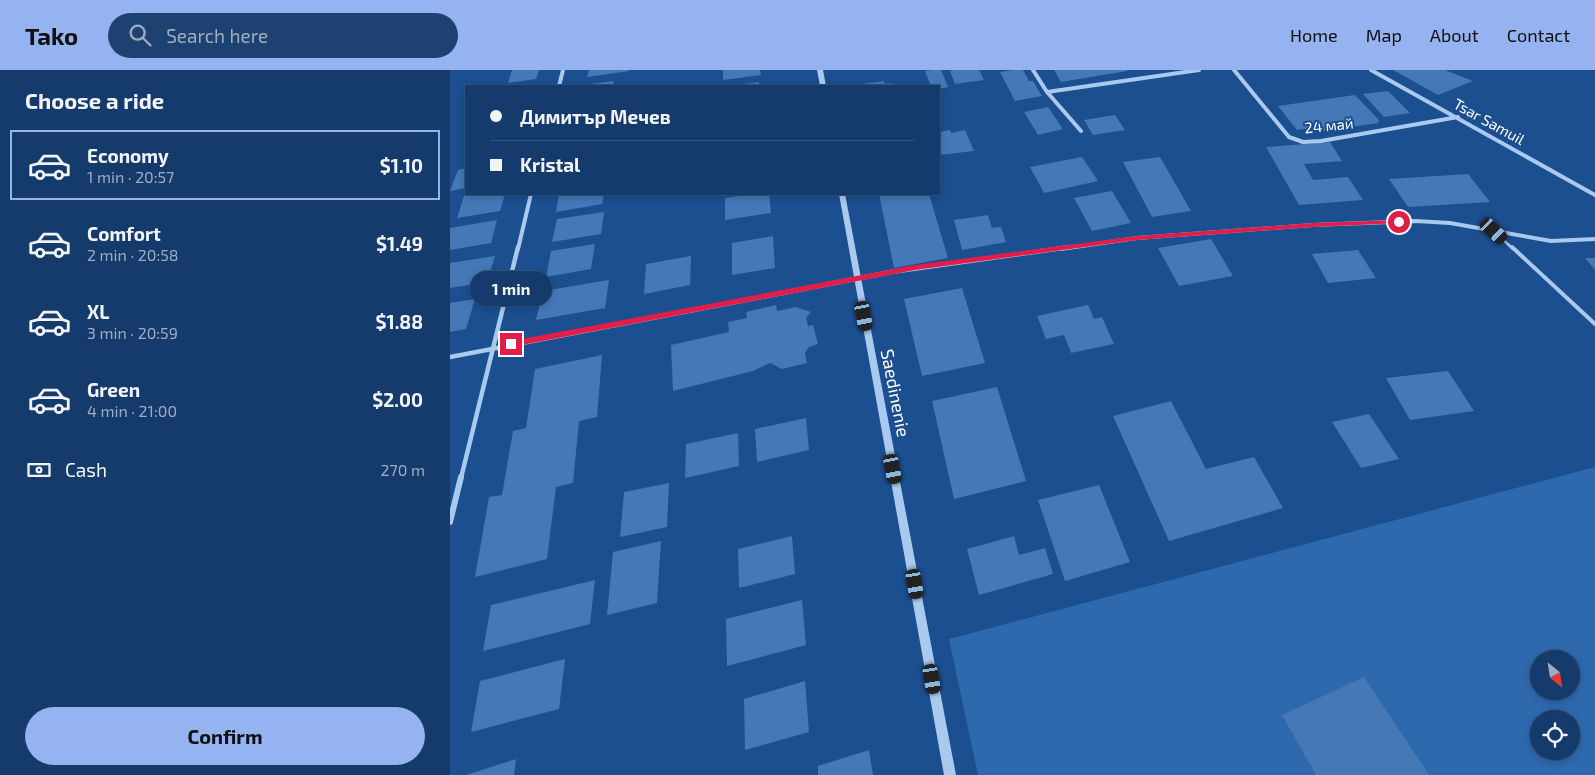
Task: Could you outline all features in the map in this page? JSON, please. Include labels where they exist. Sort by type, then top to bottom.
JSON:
[{"type":"street","points":[[559,85],[563,70]]},
{"type":"street","points":[[820,70],[823,85]]},
{"type":"street","points":[[1033,70],[1047,92],[1081,131]]},
{"type":"street","points":[[1047,92],[1199,70]]},
{"type":"street","name":"24 май","points":[[1234,70],[1285,133],[1289,137],[1303,142],[1321,141],[1458,117]]},
{"type":"street","name":"Tsar Samuil","points":[[1371,70],[1595,195]]},
{"type":"street","points":[[450,522],[531,195]]},
{"type":"street","name":"Saedinenie","points":[[842,195],[950,775]]},
{"type":"street","points":[[450,356],[915,268],[1137,238],[1313,225],[1416,221],[1450,223],[1551,241],[1595,239]]},
{"type":"lane","points":[[1494,231],[1595,324]]},
{"type":"shaded area","points":[[1595,467],[1595,775],[978,775],[949,639]]},
{"type":"building","points":[[512,70],[539,70],[536,79],[508,83]]},
{"type":"building","points":[[589,70],[629,70],[629,71],[587,77]]},
{"type":"building","points":[[723,70],[760,70],[761,75],[723,80]]},
{"type":"building","points":[[941,70],[948,87],[940,89],[940,85],[931,85],[925,71]]},
{"type":"building","points":[[979,70],[984,80],[955,84],[950,71]]},
{"type":"building","points":[[1023,70],[1029,81],[1033,81],[1042,96],[1015,101],[1000,72]]},
{"type":"building","points":[[1054,70],[1127,70],[1127,71],[1061,82]]},
{"type":"building","points":[[1393,70],[1445,70],[1473,81],[1438,95]]},
{"type":"building","points":[[614,81],[613,85],[582,85]]},
{"type":"building","points":[[884,81],[885,84],[891,83],[892,85],[864,85]]},
{"type":"building","points":[[759,82],[759,85],[736,85]]},
{"type":"building","points":[[1388,91],[1410,113],[1384,117],[1363,94]]},
{"type":"building","points":[[1355,95],[1379,120],[1378,123],[1316,132],[1312,128],[1297,130],[1278,106]]},
{"type":"building","points":[[1048,107],[1063,129],[1038,135],[1024,112]]},
{"type":"building","points":[[1115,115],[1125,130],[1093,135],[1084,120]]},
{"type":"building","points":[[950,130],[951,133],[965,130],[974,151],[940,155],[940,132]]},
{"type":"building","points":[[1330,142],[1342,161],[1304,164],[1313,180],[1348,177],[1363,200],[1299,205],[1266,147]]},
{"type":"building","points":[[1082,157],[1098,181],[1044,193],[1030,167]]},
{"type":"building","points":[[1160,157],[1191,211],[1152,217],[1123,162]]},
{"type":"building","points":[[465,168],[465,188],[450,191],[458,170]]},
{"type":"building","points":[[1468,174],[1490,202],[1408,207],[1389,179]]},
{"type":"building","points":[[1112,191],[1131,223],[1092,231],[1074,198]]},
{"type":"building","points":[[505,195],[500,211],[457,218],[464,196]]},
{"type":"building","points":[[559,195],[604,195],[602,204],[556,212]]},
{"type":"building","points":[[746,195],[769,195],[771,213],[725,220],[725,198]]},
{"type":"building","points":[[879,195],[929,195],[948,258],[894,268]]},
{"type":"building","points":[[604,212],[601,234],[552,242],[557,219]]},
{"type":"building","points":[[988,215],[992,228],[1001,227],[1006,242],[962,250],[954,220]]},
{"type":"building","points":[[497,220],[491,243],[450,250],[450,228]]},
{"type":"building","points":[[773,236],[775,268],[732,275],[732,243]]},
{"type":"building","points":[[1211,239],[1233,276],[1179,286],[1158,248]]},
{"type":"building","points":[[595,244],[591,269],[546,277],[551,251]]},
{"type":"building","points":[[1358,250],[1376,278],[1328,283],[1312,254]]},
{"type":"building","points":[[495,256],[487,282],[450,288],[450,263]]},
{"type":"building","points":[[691,256],[690,285],[644,294],[646,264]]},
{"type":"building","points":[[1585,258],[1595,258],[1595,270]]},
{"type":"building","points":[[609,280],[605,308],[536,320],[543,291]]},
{"type":"building","points":[[962,288],[985,363],[922,376],[904,299]]},
{"type":"building","points":[[475,299],[466,329],[450,332],[450,303]]},
{"type":"building","points":[[776,305],[777,311],[796,307],[811,312],[806,318],[808,326],[813,325],[818,344],[809,347],[805,353],[807,363],[782,369],[770,363],[753,371],[673,391],[671,345],[729,332],[728,322],[747,318],[746,312]]},
{"type":"building","points":[[1088,305],[1094,319],[1102,317],[1114,344],[1071,353],[1064,335],[1046,339],[1037,316]]},
{"type":"building","points":[[602,355],[597,417],[579,421],[573,483],[556,487],[547,559],[475,577],[489,497],[502,495],[513,431],[526,428],[535,369]]},
{"type":"building","points":[[1448,371],[1474,411],[1410,420],[1386,378]]},
{"type":"building","points":[[997,387],[1026,481],[954,499],[932,401]]},
{"type":"building","points":[[1171,401],[1206,469],[1254,457],[1283,508],[1169,541],[1113,416]]},
{"type":"building","points":[[1369,414],[1399,459],[1361,468],[1332,422]]},
{"type":"building","points":[[806,418],[809,450],[757,462],[755,429]]},
{"type":"building","points":[[738,433],[739,466],[685,478],[686,444]]},
{"type":"building","points":[[669,483],[667,527],[620,537],[624,492]]},
{"type":"building","points":[[1099,485],[1130,562],[1065,581],[1038,500]]},
{"type":"building","points":[[792,536],[795,574],[739,588],[738,549]]},
{"type":"building","points":[[1014,536],[1019,555],[1045,548],[1053,574],[979,595],[967,549]]},
{"type":"building","points":[[661,541],[657,603],[607,615],[613,552]]},
{"type":"building","points":[[595,580],[590,624],[483,651],[491,605]]},
{"type":"building","points":[[802,600],[806,645],[727,666],[726,619]]},
{"type":"building","points":[[565,659],[559,709],[471,732],[480,681]]},
{"type":"building","points":[[1364,677],[1429,775],[1316,775],[1282,715]]},
{"type":"building","points":[[805,681],[809,732],[745,750],[744,699]]},
{"type":"building","points":[[869,750],[873,775],[818,775],[818,766]]},
{"type":"building","points":[[516,759],[514,775],[466,775]]},
{"type":"route","points":[[511,344],[915,268],[1137,238],[1313,225],[1399,222]]}]
